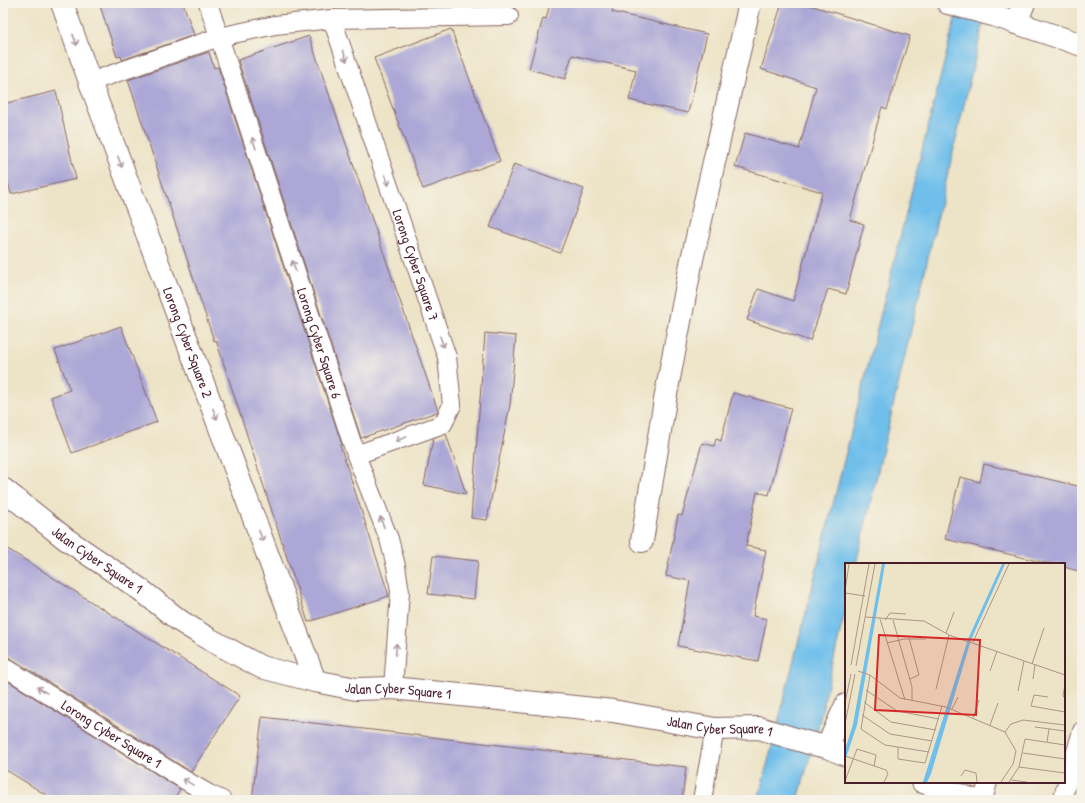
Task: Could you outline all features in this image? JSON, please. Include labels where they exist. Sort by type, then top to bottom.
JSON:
[{"type":"street","name":"Lorong Cyber Square 2","points":[[62,3],[90,82],[315,680]]},
{"type":"street","points":[[642,541],[666,394],[691,264],[750,3]]},
{"type":"street","points":[[949,3],[996,16],[1020,13],[1082,45]]},
{"type":"street","name":"Jalan Cyber Square 1","points":[[3,488],[66,539],[141,590],[180,621],[261,667],[356,689],[393,688],[613,711],[715,729],[759,728],[827,748]]},
{"type":"street","points":[[827,748],[845,707]]},
{"type":"street","points":[[926,783],[974,800]]},
{"type":"lane","name":"Lorong Cyber Square 6","points":[[208,3],[356,455],[389,539],[396,566],[400,592],[393,688]]},
{"type":"lane","points":[[90,82],[219,37],[275,25],[332,20],[509,16]]},
{"type":"lane","name":"Lorong Cyber Square 7","points":[[332,20],[447,357],[452,405],[444,424],[356,455]]},
{"type":"lane","name":"Lorong Cyber Square 1","points":[[3,666],[183,779],[208,794],[222,800]]},
{"type":"lane","points":[[702,800],[715,729]]},
{"type":"lane","points":[[1062,800],[1082,731]]},
{"type":"lane","points":[[983,800],[988,783]]},
{"type":"water","points":[[959,3],[988,3],[856,563],[845,563],[845,611],[818,727],[798,800],[758,800]]},
{"type":"building","points":[[99,3],[183,3],[194,35],[122,60],[121,56],[117,57]]},
{"type":"building","points":[[550,3],[614,3],[612,12],[707,34],[688,113],[629,100],[636,70],[572,55],[565,79],[529,69],[543,18],[546,19]]},
{"type":"building","points":[[782,3],[803,3],[910,36],[887,109],[882,107],[850,220],[864,224],[846,294],[828,289],[810,341],[747,320],[758,289],[793,301],[822,192],[735,167],[745,133],[799,149],[816,87],[761,69]]},
{"type":"building","points":[[451,29],[500,161],[423,189],[374,58]]},
{"type":"building","points":[[309,36],[438,411],[361,438],[238,60]]},
{"type":"building","points":[[209,52],[214,68],[218,67],[342,445],[340,445],[389,596],[308,622],[216,340],[214,341],[128,80]]},
{"type":"building","points":[[56,91],[76,179],[11,194],[3,160],[3,104]]},
{"type":"building","points":[[514,164],[584,189],[560,253],[490,227]]},
{"type":"building","points":[[121,326],[157,422],[72,453],[51,397],[70,390],[55,350]]},
{"type":"building","points":[[485,333],[516,336],[510,405],[487,520],[471,518]]},
{"type":"building","points":[[733,393],[791,408],[769,495],[757,492],[746,546],[766,550],[753,616],[767,619],[758,661],[678,646],[690,581],[666,576],[678,515],[682,516],[702,443],[714,446],[716,439],[721,441]]},
{"type":"building","points":[[446,434],[466,494],[424,485],[433,439]]},
{"type":"building","points":[[984,464],[1082,487],[1082,572],[1065,567],[1065,563],[1046,563],[945,539],[960,477],[980,482]]},
{"type":"building","points":[[3,546],[240,696],[191,772],[9,657],[3,656]]},
{"type":"building","points":[[433,556],[478,561],[474,599],[428,594]]},
{"type":"building","points":[[3,678],[180,789],[173,800],[54,800],[3,768]]},
{"type":"building","points":[[262,717],[686,767],[682,800],[252,800]]}]
